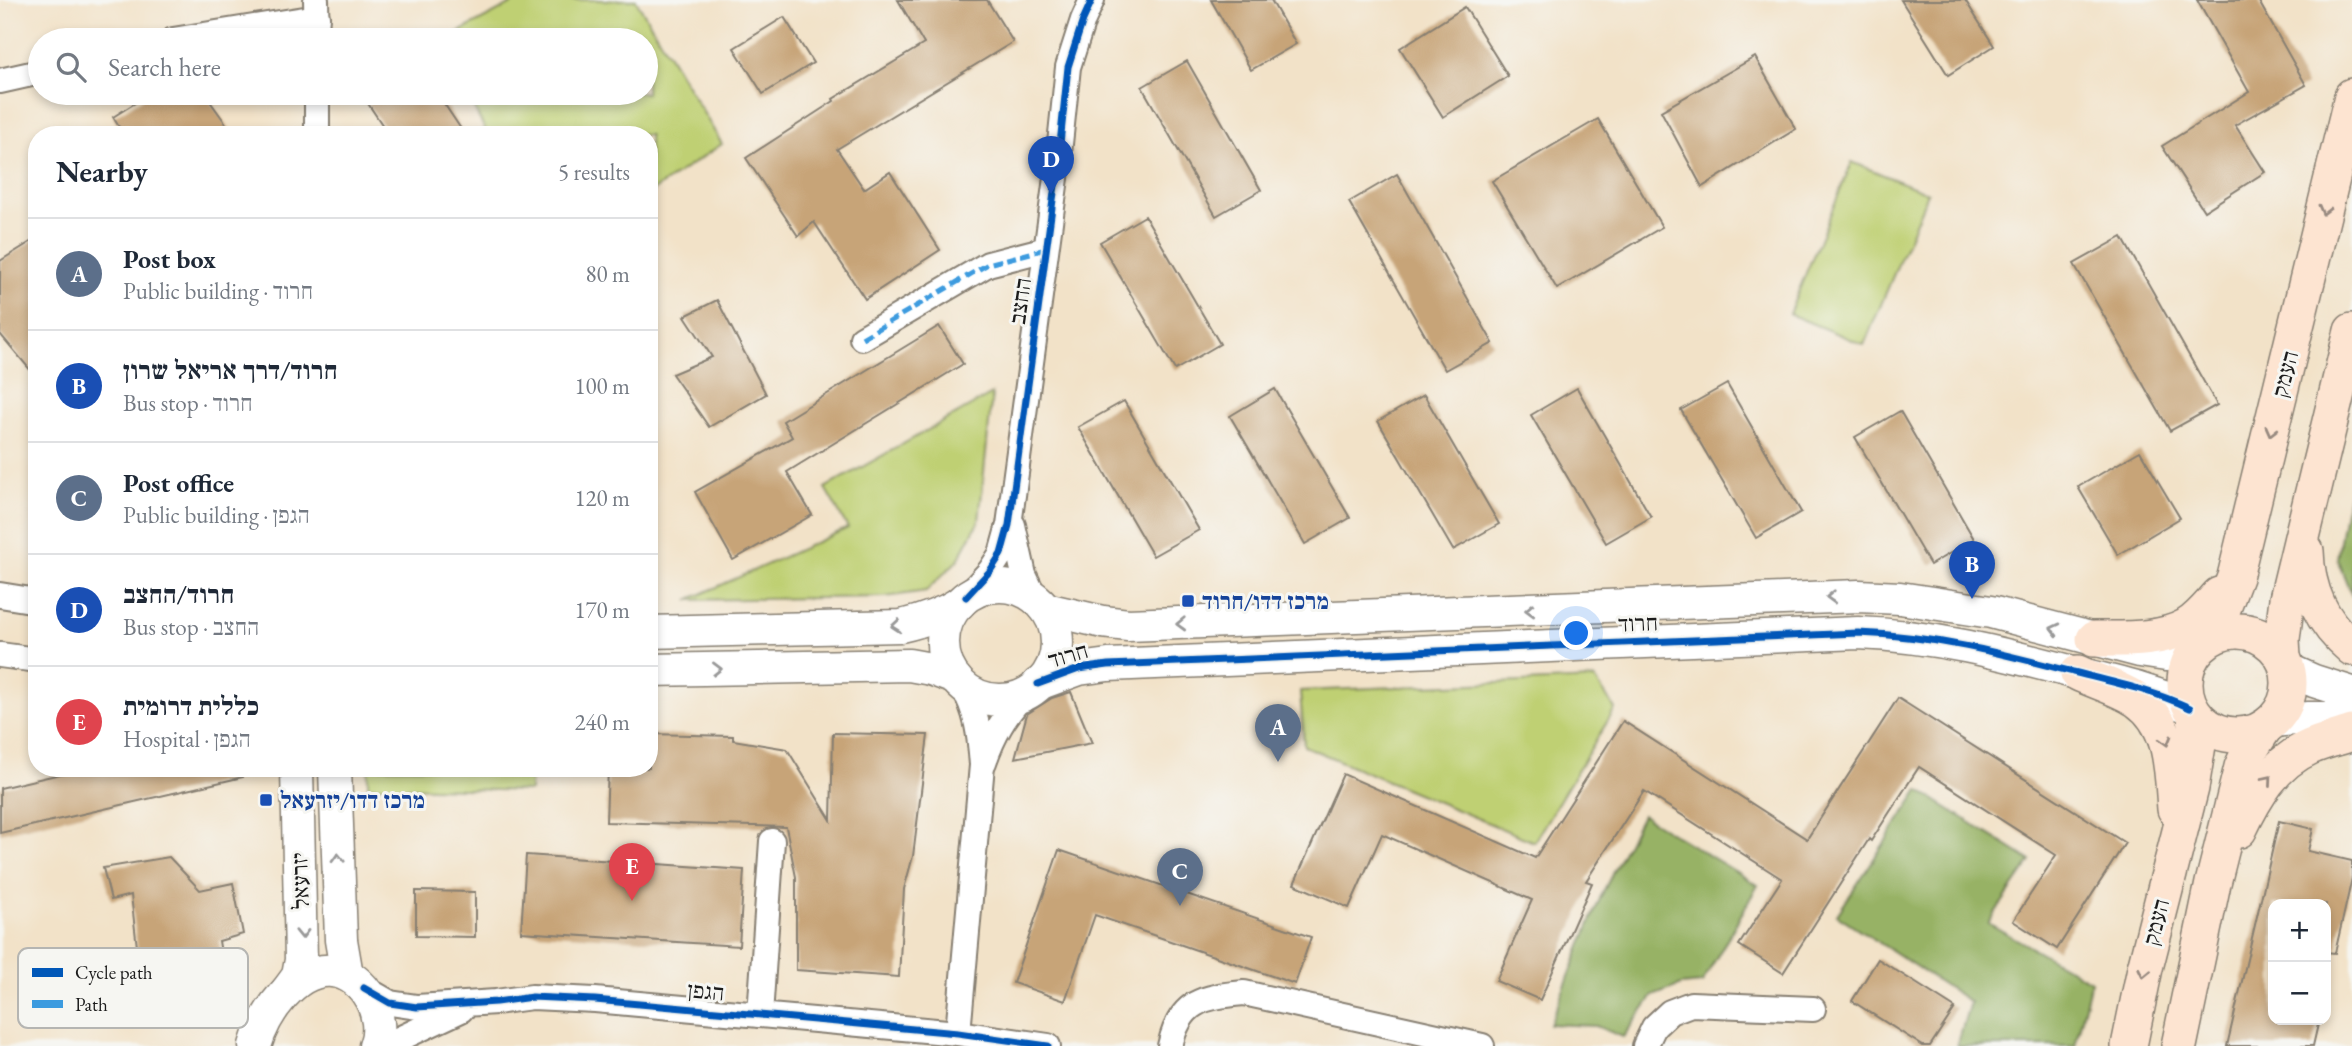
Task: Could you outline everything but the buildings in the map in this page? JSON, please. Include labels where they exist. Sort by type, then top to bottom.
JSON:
[{"type":"main road","name":"העמק","points":[[2198,648],[2217,624],[2235,577],[2352,96]]},
{"type":"main road","points":[[2285,664],[2273,646],[2261,637],[2230,631],[2214,636],[2198,648],[2187,666],[2185,694],[2193,712],[2207,726],[2228,734],[2251,733],[2269,724],[2282,710],[2289,683],[2282,639],[2285,611],[2352,331]]},
{"type":"main road","points":[[2305,522],[2307,575],[2313,598],[2324,617],[2352,648]]},
{"type":"main road","points":[[2094,639],[2138,639],[2186,627],[2203,614],[2235,577]]},
{"type":"main road","points":[[2078,673],[2137,699],[2162,727],[2172,769],[2177,838]]},
{"type":"main road","name":"העמק","points":[[2129,1046],[2145,968],[2196,764],[2198,745],[2193,712]]},
{"type":"main road","name":"העמק","points":[[2179,1046],[2213,883],[2242,767],[2249,750],[2269,724]]},
{"type":"main road","points":[[2213,883],[2252,802],[2286,760],[2309,747],[2352,733]]},
{"type":"street","name":"החצב","points":[[963,600],[990,571],[1001,554],[1009,525],[1068,66],[1092,0]]},
{"type":"street","points":[[255,28],[317,19]]},
{"type":"street","points":[[0,81],[28,75]]},
{"type":"street","points":[[317,105],[317,126]]},
{"type":"street","points":[[862,338],[988,264],[1046,249]]},
{"type":"street","name":"החצב","points":[[1013,499],[1013,531],[1024,575],[1041,604]]},
{"type":"street","points":[[658,632],[901,626],[943,613],[984,588],[1004,586],[1018,589],[1041,604],[1056,631],[1055,658],[1047,676],[1031,689],[1000,723],[982,765]]},
{"type":"street","points":[[0,595],[28,600]]},
{"type":"street","name":"חרוד","points":[[1041,604],[1103,622],[1128,625],[1859,596],[1900,598],[1991,612],[2140,651],[2166,655],[2198,648]]},
{"type":"street","points":[[958,1033],[982,765],[972,702],[949,670],[943,651],[944,632],[952,611],[963,600]]},
{"type":"street","name":"חרוד","points":[[1031,689],[1079,668],[1133,663],[1858,633],[1897,635],[1983,648],[2162,694],[2193,712]]},
{"type":"street","points":[[0,654],[28,659]]},
{"type":"street","points":[[2285,664],[2315,681],[2352,693]]},
{"type":"street","points":[[658,670],[909,665],[958,682],[979,696],[995,700],[1015,698],[1031,689]]},
{"type":"street","points":[[2269,724],[2309,718],[2352,719]]},
{"type":"street","name":"יזרעאל","points":[[287,991],[298,976],[301,960],[297,777]]},
{"type":"street","name":"יזרעאל","points":[[338,777],[341,940],[355,982],[374,1006],[379,1038],[375,1046]]},
{"type":"street","points":[[760,1015],[772,841]]},
{"type":"street","points":[[248,1046],[295,983],[317,972],[332,971],[355,982]]},
{"type":"street","name":"הגפן","points":[[355,982],[390,1003],[417,1007],[532,997],[595,1000],[958,1033],[1048,1046]]},
{"type":"street","points":[[1170,1046],[1180,1017],[1194,1005],[1212,996],[1244,993],[1482,1046]]},
{"type":"street","name":"הגפן","points":[[384,1046],[459,1010],[496,1002]]},
{"type":"street","points":[[1645,1046],[1654,1027],[1662,1019],[1670,1012],[1691,1004],[1813,1009]]},
{"type":"green space","points":[[519,0],[636,0],[653,28],[466,28]]},
{"type":"green space","points":[[658,37],[722,144],[658,187],[658,126],[483,126],[472,105],[658,105]]},
{"type":"green space","points":[[1852,162],[1928,193],[1864,345],[1789,314]]},
{"type":"green space","points":[[992,394],[979,521],[958,560],[926,591],[886,597],[688,600],[848,528],[825,488]]},
{"type":"green space","points":[[2352,484],[2352,596],[2337,559]]},
{"type":"green space","points":[[1595,679],[1615,709],[1534,842],[1304,746],[1300,691]]},
{"type":"green space","points":[[368,777],[531,777],[530,791],[368,786]]},
{"type":"green space","points":[[1919,790],[2031,861],[1988,923],[2091,981],[2075,1046],[1957,1046],[1970,1002],[1837,915]]},
{"type":"green space","points":[[1642,815],[1758,885],[1702,983],[1681,985],[1653,996],[1623,1037],[1596,1026],[1550,1024],[1601,896]]},
{"type":"marked path","points":[[862,338],[988,264],[1046,249]]},
{"type":"cycle path","points":[[966,597],[990,571],[1001,554],[1009,525],[1058,163],[1068,67],[1092,0]]},
{"type":"cycle path","points":[[1038,684],[1079,669],[1108,665],[1858,633],[1914,638],[1993,652],[2132,687],[2190,708]]},
{"type":"cycle path","points":[[364,988],[390,1003],[417,1007],[532,997],[595,1000],[958,1033],[1048,1046]]},
{"type":"place","name":"חרוד/החצב","points":[[1051,194]]},
{"type":"place","name":"חרוד/דרך אריאל שרון","points":[[1972,599]]},
{"type":"place","name":"מרכז דדו/חרוד","points":[[1188,601]]},
{"type":"place","name":"Post box","points":[[1278,762]]},
{"type":"place","name":"מרכז דדו/יזרעאל","points":[[266,800]]},
{"type":"place","name":"כללית דרומית","points":[[632,901]]},
{"type":"place","name":"Post office","points":[[1180,906]]}]
